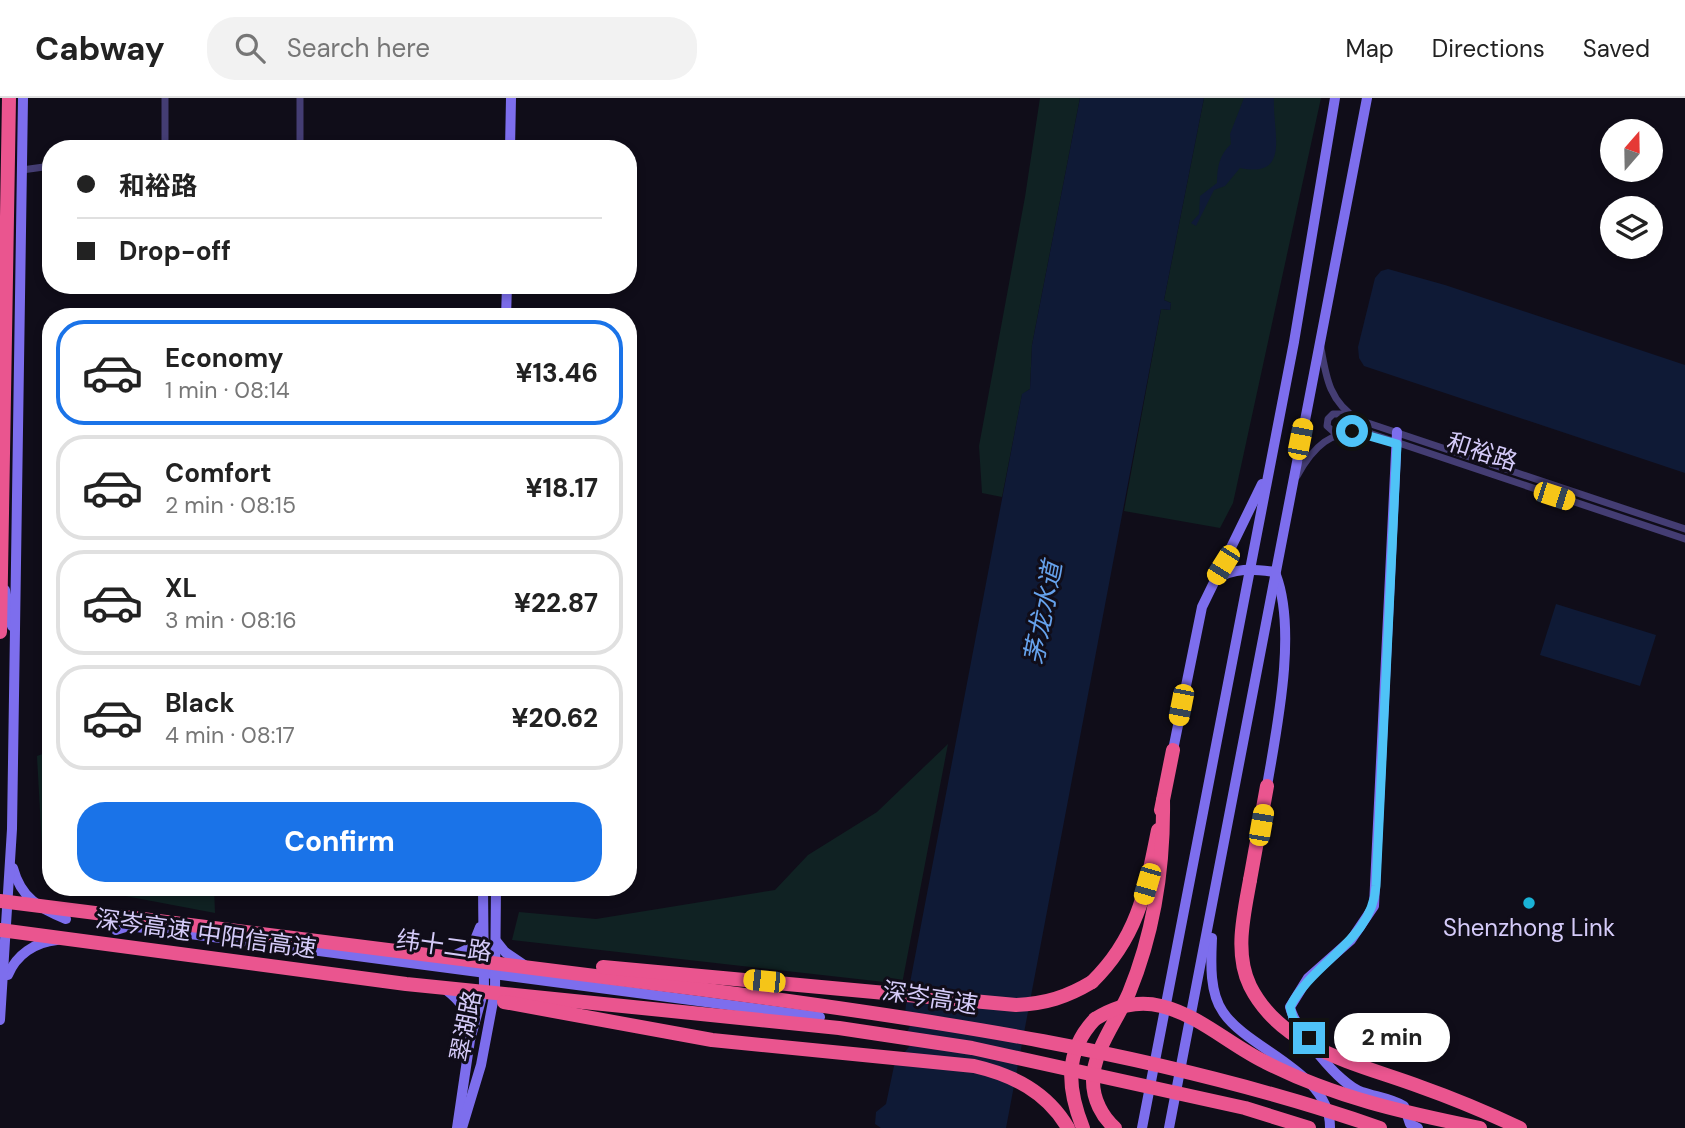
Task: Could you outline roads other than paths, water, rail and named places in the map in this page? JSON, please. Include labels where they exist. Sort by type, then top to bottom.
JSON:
[{"type":"highway","points":[[0,632],[9,98]]},
{"type":"highway","points":[[463,957],[710,975],[1016,1005],[1037,1005],[1067,997],[1093,982],[1109,966],[1133,929],[1147,884],[1172,750]]},
{"type":"highway","points":[[1267,786],[1241,950],[1250,985],[1268,1013],[1283,1027],[1318,1050],[1431,1090],[1520,1128]]},
{"type":"highway","points":[[1115,1128],[1106,1121],[1096,1100],[1093,1081],[1096,1062],[1130,992],[1161,870],[1163,800]]},
{"type":"highway","name":"深岑高速 中阳信高速","points":[[0,901],[463,957]]},
{"type":"highway","name":"深岑高速 中阳信高速","points":[[0,930],[406,984]]},
{"type":"highway","name":"深岑高速","points":[[463,957],[976,1027],[1230,1085],[1381,1128]]},
{"type":"highway","points":[[406,984],[712,1040],[974,1066],[1003,1073],[1028,1085],[1049,1103],[1068,1128]]},
{"type":"highway","name":"深岑高速","points":[[406,984],[839,1028],[972,1048],[1245,1108],[1309,1128]]},
{"type":"highway","points":[[1083,1128],[1072,1096],[1070,1075],[1073,1054],[1082,1033],[1095,1019],[1112,1009],[1136,1003],[1180,1012],[1264,1062],[1340,1093],[1381,1107],[1480,1128]]},
{"type":"street","points":[[0,1020],[12,829],[23,98]]},
{"type":"street","points":[[164,140],[165,98]]},
{"type":"street","points":[[300,98],[300,140]]},
{"type":"street","points":[[510,140],[511,98]]},
{"type":"street","points":[[1142,1128],[1270,469],[1335,98]]},
{"type":"street","points":[[1169,1128],[1367,98]]},
{"type":"street","points":[[22,170],[42,167]]},
{"type":"street","points":[[8,254],[21,192]]},
{"type":"street","points":[[1290,489],[1306,459],[1318,446],[1336,434],[1328,426],[1329,417],[1349,414],[1330,390],[1320,340]]},
{"type":"street","name":"和裕路","points":[[1349,414],[1397,438],[1685,539]]},
{"type":"street","name":"和裕路","points":[[1336,434],[1366,432],[1397,438],[1685,529]]},
{"type":"street","points":[[1397,438],[1374,906],[1351,940],[1308,978],[1290,1007],[1293,1018],[1339,1076],[1362,1092],[1404,1106],[1410,1124],[1418,1128]]},
{"type":"street","points":[[1172,750],[1198,622],[1213,581],[1270,469]]},
{"type":"street","points":[[1213,581],[1225,573],[1250,568],[1275,572]]},
{"type":"street","points":[[2,572],[16,646]]},
{"type":"street","points":[[1267,786],[1278,720],[1285,628],[1284,601],[1275,572]]},
{"type":"street","points":[[0,849],[12,829]]},
{"type":"street","points":[[11,858],[22,893],[46,910],[66,919]]},
{"type":"street","name":"翠湖路","points":[[460,1128],[487,1033],[490,990],[484,972],[482,896]]},
{"type":"street","name":"翠湖路","points":[[460,1128],[470,1040],[497,975],[496,896]]},
{"type":"street","points":[[1213,902],[1212,980],[1222,1012],[1297,1070],[1319,1095],[1330,1128]]},
{"type":"street","points":[[429,965],[472,947],[481,920]]},
{"type":"street","name":"纬十二路","points":[[436,984],[136,946],[116,930],[129,926],[820,1017]]},
{"type":"street","points":[[2,985],[12,965],[22,955],[45,942],[75,938]]},
{"type":"street","points":[[496,941],[505,952],[546,981]]},
{"type":"street","points":[[436,984],[764,1025],[767,1010]]},
{"type":"street","points":[[436,984],[462,1003],[468,1016],[470,1040]]},
{"type":"street","points":[[487,1033],[495,1010],[507,1003],[575,1001]]},
{"type":"water","name":"茅龙水道","points":[[1080,98],[1204,98],[1164,300],[1171,303],[1170,310],[1161,309],[1006,1128],[881,1128],[875,1124],[876,1112],[886,1104],[894,1066],[912,1043],[907,1032],[910,1026],[905,1014],[906,1004],[1022,394],[1030,389],[1032,345]]},
{"type":"water","points":[[1244,98],[1274,98],[1276,150],[1273,159],[1267,166],[1256,170],[1240,168],[1225,186],[1214,190],[1196,226],[1191,223],[1199,214],[1200,196],[1217,183],[1220,162],[1231,144],[1230,134]]},
{"type":"water","points":[[1388,269],[1445,285],[1685,365],[1685,473],[1364,366],[1359,358],[1358,347],[1375,278],[1381,271]]},
{"type":"water","points":[[1556,604],[1656,635],[1640,686],[1540,655]]},
{"type":"place","name":"Shenzhong Link","points":[[1529,903]]}]
